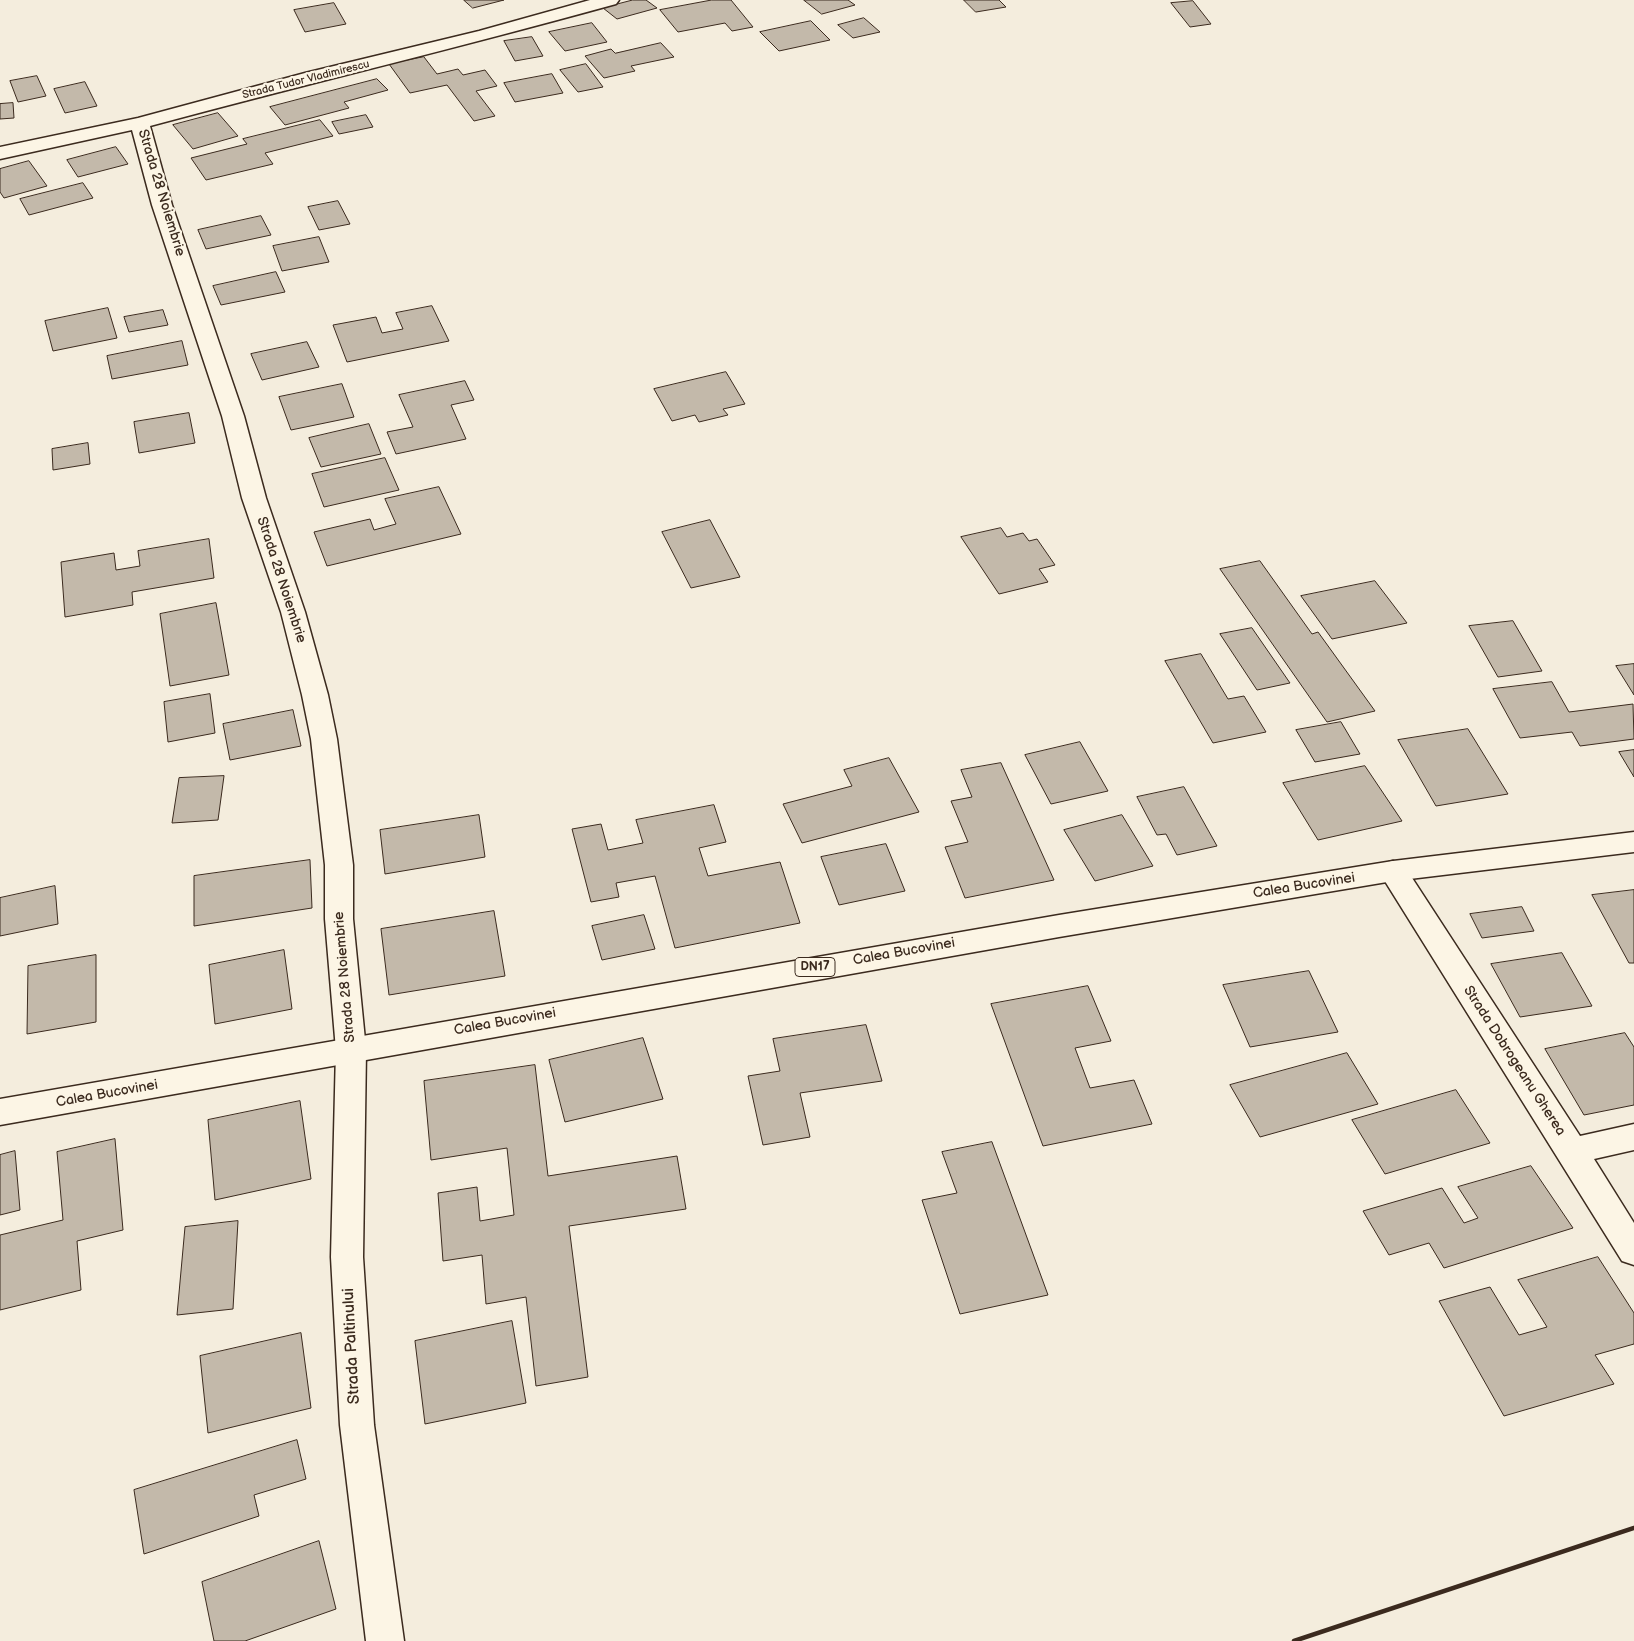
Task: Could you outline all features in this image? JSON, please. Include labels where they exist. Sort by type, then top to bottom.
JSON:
[{"type":"main road","name":"Strada Tudor Vladimirescu","points":[[0,153],[140,123],[312,77],[484,35],[597,2]]},
{"type":"main road","name":"Strada 28 Noiembrie","points":[[140,123],[162,205],[178,246],[190,292],[230,407],[254,498],[293,612],[315,695],[324,739],[339,865],[339,919],[351,1050]]},
{"type":"main road","name":"Calea Bucovinei","points":[[0,1112],[832,964],[1393,871],[1634,842]]},
{"type":"main road","name":"Strada Dobrogeanu Gherea","points":[[1393,871],[1634,1251]]},
{"type":"main road","name":"Strada Paltinului","points":[[351,1050],[347,1257],[357,1425],[385,1641]]},
{"type":"main road","points":[[1572,1151],[1634,1137]]},
{"type":"building","points":[[464,0],[504,0],[473,8]]},
{"type":"building","points":[[633,0],[646,0],[657,8],[617,19],[603,8]]},
{"type":"building","points":[[712,0],[731,0],[753,27],[732,31],[725,23],[678,32],[660,10]]},
{"type":"building","points":[[804,0],[848,0],[855,5],[822,14]]},
{"type":"building","points":[[964,0],[999,0],[1006,7],[976,12]]},
{"type":"building","points":[[1193,1],[1211,24],[1190,27],[1171,3]]},
{"type":"building","points":[[334,3],[346,24],[305,32],[294,10]]},
{"type":"building","points":[[864,18],[880,32],[853,38],[838,25]]},
{"type":"building","points":[[811,21],[830,40],[779,51],[760,32]]},
{"type":"building","points":[[592,23],[607,42],[565,51],[549,32]]},
{"type":"building","points":[[532,37],[543,56],[515,61],[504,41]]},
{"type":"building","points":[[661,43],[674,57],[631,66],[635,71],[604,78],[585,56],[611,49],[615,53]]},
{"type":"building","points":[[424,57],[437,74],[458,69],[463,75],[485,70],[497,86],[476,91],[495,116],[474,121],[447,85],[410,93],[389,64]]},
{"type":"building","points":[[586,64],[603,87],[578,92],[560,70]]},
{"type":"building","points":[[552,74],[563,93],[515,102],[504,83]]},
{"type":"building","points":[[37,76],[46,96],[18,102],[10,81]]},
{"type":"building","points":[[377,79],[388,90],[344,102],[349,108],[285,125],[270,107]]},
{"type":"building","points":[[85,82],[97,106],[65,113],[54,89]]},
{"type":"building","points":[[13,103],[14,118],[0,119],[0,104]]},
{"type":"building","points":[[218,113],[238,136],[193,149],[173,125]]},
{"type":"building","points":[[366,115],[373,127],[339,134],[332,122]]},
{"type":"building","points":[[320,120],[333,136],[265,153],[273,164],[206,180],[191,158],[247,144],[243,139]]},
{"type":"building","points":[[116,147],[128,164],[78,177],[67,160]]},
{"type":"building","points":[[29,161],[47,186],[4,198],[0,192],[0,169]]},
{"type":"building","points":[[83,183],[93,198],[29,215],[20,199]]},
{"type":"building","points":[[338,201],[350,224],[319,230],[308,207]]},
{"type":"building","points":[[261,216],[271,235],[206,249],[198,230]]},
{"type":"building","points":[[319,237],[329,262],[282,271],[273,246]]},
{"type":"building","points":[[276,272],[285,292],[221,305],[213,286]]},
{"type":"building","points":[[432,306],[449,341],[347,362],[333,325],[376,317],[382,333],[403,329],[396,313]]},
{"type":"building","points":[[108,308],[117,338],[53,351],[45,321]]},
{"type":"building","points":[[163,310],[168,325],[129,332],[124,317]]},
{"type":"building","points":[[182,341],[188,365],[112,379],[107,356]]},
{"type":"building","points":[[307,342],[319,367],[262,380],[251,354]]},
{"type":"building","points":[[726,372],[745,404],[723,409],[728,415],[699,422],[695,415],[672,421],[654,389]]},
{"type":"building","points":[[465,381],[474,400],[451,405],[466,439],[396,454],[387,432],[413,427],[399,395]]},
{"type":"building","points":[[342,384],[354,417],[291,430],[279,397]]},
{"type":"building","points":[[189,413],[195,443],[139,453],[134,422]]},
{"type":"building","points":[[369,424],[381,454],[321,467],[309,438]]},
{"type":"building","points":[[88,443],[90,464],[53,470],[52,449]]},
{"type":"building","points":[[385,458],[399,490],[324,507],[312,474]]},
{"type":"building","points":[[439,487],[461,534],[327,566],[314,532],[370,519],[374,530],[396,524],[385,499]]},
{"type":"building","points":[[710,520],[740,577],[691,588],[662,532]]},
{"type":"building","points":[[1001,528],[1007,537],[1023,533],[1029,541],[1037,539],[1055,565],[1039,569],[1048,582],[999,594],[961,537]]},
{"type":"building","points":[[209,539],[214,578],[132,592],[133,605],[65,617],[61,562],[114,553],[116,570],[140,566],[138,551]]},
{"type":"building","points":[[1260,561],[1312,634],[1318,632],[1375,711],[1327,722],[1220,569]]},
{"type":"building","points":[[1375,581],[1407,623],[1332,639],[1301,596]]},
{"type":"building","points":[[216,603],[229,675],[170,686],[160,614]]},
{"type":"building","points":[[1513,621],[1542,671],[1498,677],[1469,626]]},
{"type":"building","points":[[1252,628],[1290,683],[1257,690],[1220,634]]},
{"type":"building","points":[[1201,654],[1228,699],[1244,696],[1266,732],[1213,743],[1165,661]]},
{"type":"building","points":[[1634,664],[1634,695],[1616,666]]},
{"type":"building","points":[[1552,682],[1569,712],[1633,704],[1634,739],[1580,746],[1572,732],[1520,738],[1493,689]]},
{"type":"building","points":[[210,694],[215,733],[168,742],[164,702]]},
{"type":"building","points":[[293,710],[301,746],[230,760],[223,724]]},
{"type":"building","points":[[1341,722],[1360,754],[1315,762],[1296,730]]},
{"type":"building","points":[[1468,729],[1508,794],[1436,806],[1398,740]]},
{"type":"building","points":[[1080,742],[1108,791],[1051,804],[1025,755]]},
{"type":"building","points":[[1634,750],[1634,777],[1619,752]]},
{"type":"building","points":[[889,758],[919,812],[802,843],[783,804],[852,786],[844,770]]},
{"type":"building","points":[[1001,763],[1054,880],[965,898],[945,847],[968,842],[951,801],[972,797],[961,770]]},
{"type":"building","points":[[1365,766],[1402,821],[1318,840],[1283,783]]},
{"type":"building","points":[[224,776],[218,820],[172,823],[179,778]]},
{"type":"building","points":[[1184,787],[1217,846],[1177,855],[1166,834],[1157,835],[1137,797]]},
{"type":"building","points":[[714,805],[726,842],[699,848],[708,876],[780,862],[800,923],[675,948],[655,876],[616,883],[619,897],[591,902],[572,829],[601,824],[608,850],[643,843],[636,820]]},
{"type":"building","points":[[479,815],[485,857],[385,874],[380,830]]},
{"type":"building","points":[[1122,815],[1153,866],[1095,881],[1064,830]]},
{"type":"building","points":[[886,844],[905,891],[839,905],[821,857]]},
{"type":"building","points":[[310,860],[312,908],[194,926],[194,876]]},
{"type":"building","points":[[55,886],[58,924],[0,936],[0,898]]},
{"type":"building","points":[[1634,890],[1634,963],[1629,963],[1592,895]]},
{"type":"building","points":[[1522,907],[1534,931],[1482,938],[1470,914]]},
{"type":"building","points":[[494,911],[505,976],[389,995],[381,929]]},
{"type":"building","points":[[644,915],[655,949],[602,960],[592,926]]},
{"type":"building","points":[[284,950],[292,1009],[215,1024],[209,965]]},
{"type":"building","points":[[1562,953],[1592,1006],[1520,1017],[1491,964]]},
{"type":"building","points":[[96,955],[96,1022],[27,1034],[28,966]]},
{"type":"building","points":[[1309,971],[1338,1032],[1250,1047],[1223,985]]},
{"type":"building","points":[[1088,986],[1111,1041],[1075,1048],[1090,1088],[1134,1080],[1152,1124],[1043,1146],[991,1004]]},
{"type":"building","points":[[866,1025],[882,1081],[800,1093],[810,1137],[763,1145],[748,1076],[780,1071],[773,1039]]},
{"type":"building","points":[[1625,1033],[1634,1047],[1634,1105],[1584,1115],[1545,1049]]},
{"type":"building","points":[[643,1038],[663,1099],[565,1122],[549,1060]]},
{"type":"building","points":[[1347,1053],[1378,1104],[1260,1137],[1230,1085]]},
{"type":"building","points":[[535,1065],[548,1176],[677,1156],[686,1209],[569,1226],[588,1377],[536,1386],[526,1297],[486,1304],[482,1255],[443,1261],[438,1193],[477,1187],[480,1221],[514,1215],[507,1148],[431,1160],[424,1081]]},
{"type":"building","points":[[1456,1090],[1490,1143],[1385,1174],[1352,1120]]},
{"type":"building","points":[[300,1101],[311,1179],[215,1200],[208,1120]]},
{"type":"building","points":[[115,1139],[123,1230],[77,1241],[81,1290],[0,1310],[0,1235],[63,1220],[57,1152]]},
{"type":"building","points":[[992,1142],[1048,1295],[960,1314],[922,1200],[957,1193],[942,1152]]},
{"type":"building","points":[[15,1151],[20,1210],[0,1215],[0,1155]]},
{"type":"building","points":[[1531,1166],[1573,1228],[1444,1268],[1429,1243],[1389,1255],[1363,1211],[1442,1188],[1464,1223],[1478,1218],[1458,1187]]},
{"type":"building","points":[[238,1221],[233,1309],[177,1315],[185,1227]]},
{"type":"building","points":[[1598,1257],[1634,1313],[1634,1344],[1595,1355],[1614,1384],[1504,1416],[1439,1301],[1490,1287],[1519,1335],[1547,1327],[1518,1280]]},
{"type":"building","points":[[512,1321],[526,1403],[425,1424],[415,1341]]},
{"type":"building","points":[[301,1333],[311,1408],[208,1433],[200,1356]]},
{"type":"building","points":[[297,1440],[306,1479],[254,1495],[259,1516],[144,1554],[134,1490]]},
{"type":"building","points":[[319,1541],[336,1609],[245,1641],[214,1641],[202,1582]]},
{"type":"railway","points":[[1294,1641],[1634,1528]]}]
